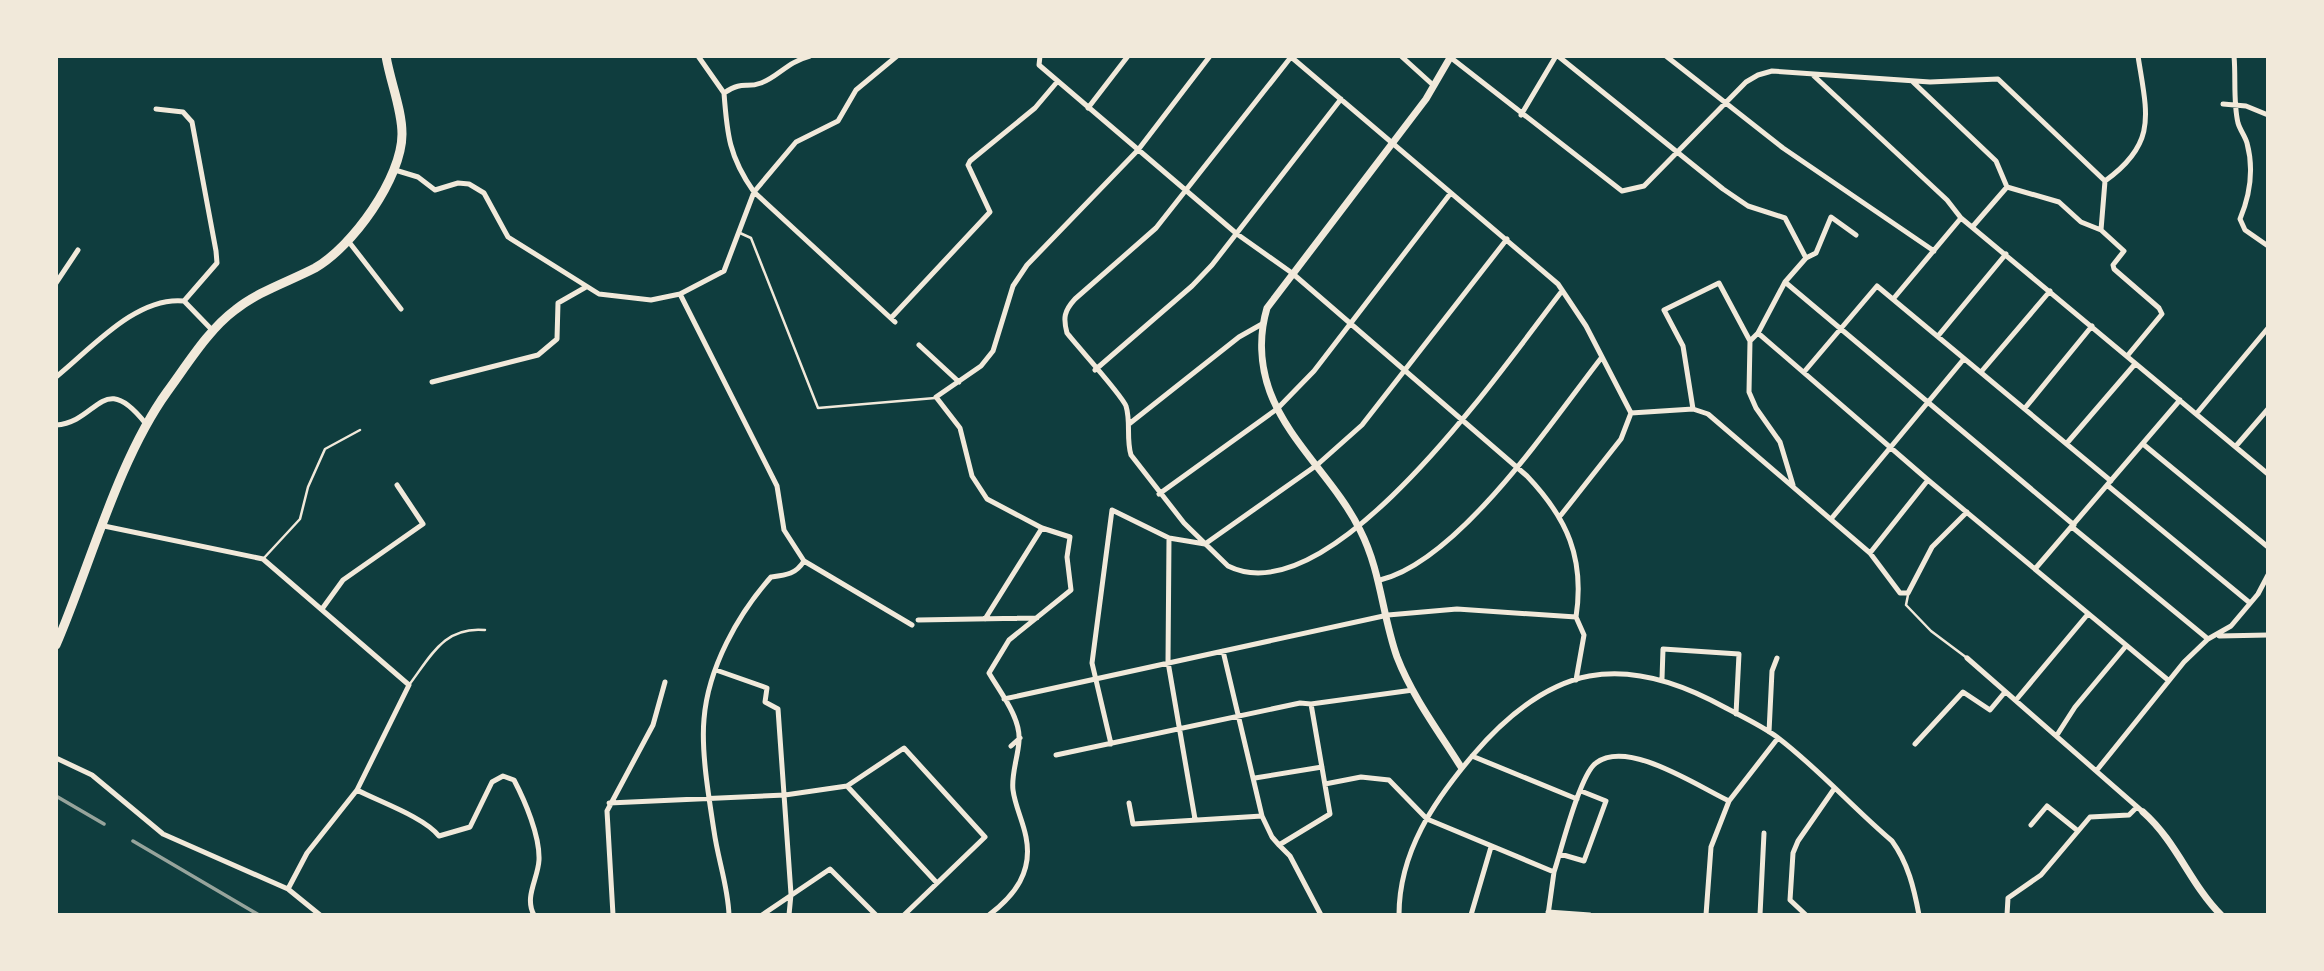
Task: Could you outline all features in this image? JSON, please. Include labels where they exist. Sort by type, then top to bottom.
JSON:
[{"type":"main road","points":[[56,645],[146,424],[214,332],[233,311],[257,294],[313,268],[349,242],[394,170],[401,150],[402,131],[386,56]]},
{"type":"street","points":[[698,56],[724,93],[728,146],[740,173],[754,192],[893,320],[990,212],[968,165],[970,160],[1035,108],[1057,82]]},
{"type":"street","points":[[724,93],[738,84],[761,83],[792,61],[810,56]]},
{"type":"street","points":[[394,170],[418,177],[435,190],[458,183],[469,184],[484,193],[508,237],[599,294],[651,300],[680,294],[724,271],[754,192],[796,142],[838,121],[856,90],[897,56]]},
{"type":"street","points":[[1040,56],[1039,65],[1057,82],[1237,234],[1292,273],[1352,322],[1516,466],[1560,515],[1578,574],[1576,617],[1584,635],[1576,680]]},
{"type":"street","points":[[1088,108],[1128,56]]},
{"type":"street","points":[[989,915],[1014,894],[1027,866],[1027,839],[1013,788],[1020,738],[1018,726],[1004,699],[987,676],[1009,640],[1071,590],[1067,556],[1070,537],[1042,528],[987,499],[972,477],[960,428],[936,397],[981,366],[993,351],[1013,286],[1027,265],[1138,149],[1210,56]]},
{"type":"street","points":[[1401,56],[1433,85]]},
{"type":"street","points":[[1461,767],[1413,690],[1397,657],[1380,580],[1358,526],[1278,409],[1265,375],[1262,324],[1267,308],[1391,144],[1451,56],[1521,115],[1622,191],[1644,187],[1727,102],[1758,75],[1772,71],[1913,82],[1998,79],[2105,181]]},
{"type":"street","points":[[1521,115],[1557,56],[1677,154],[1748,206],[1785,218],[1806,258]]},
{"type":"street","points":[[1666,56],[1793,154],[1934,251]]},
{"type":"street","points":[[2101,230],[2105,181],[2127,165],[2135,155],[2143,136],[2146,107],[2138,56]]},
{"type":"street","points":[[2234,56],[2235,104],[2238,126],[2246,141],[2250,183],[2248,201],[2239,219],[2245,230],[2268,246]]},
{"type":"street","points":[[1560,515],[1621,439],[1631,413],[1602,357],[1563,291],[1507,239],[1450,194],[1290,57],[1157,228],[1067,308],[1063,320],[1067,333],[1125,404],[1129,424],[1127,442],[1131,455],[1159,494],[1205,544],[1236,570],[1270,573],[1307,562],[1358,526],[1402,489],[1563,291]]},
{"type":"street","points":[[1815,76],[1947,200],[1961,218],[1974,225],[2268,474]]},
{"type":"street","points":[[1913,82],[1996,161],[2007,187]]},
{"type":"street","points":[[1095,370],[1192,286],[1237,234],[1341,99]]},
{"type":"street","points":[[2223,104],[2235,104],[2268,115]]},
{"type":"street","points":[[156,109],[183,112],[192,122],[216,251],[217,263],[184,301]]},
{"type":"street","points":[[1974,225],[2007,187]]},
{"type":"street","points":[[2007,187],[2059,202],[2081,222],[2101,230],[2123,251],[2112,265],[2114,269],[2162,314],[2128,355]]},
{"type":"street","points":[[1159,494],[1278,409],[1314,371],[1450,194]]},
{"type":"street","points":[[1750,341],[1758,333],[1785,282],[1806,258],[1816,253],[1831,217],[1856,235]]},
{"type":"street","points":[[1894,298],[1961,218]]},
{"type":"street","points":[[1111,744],[1092,663],[1112,510],[1170,538],[1205,544],[1317,465],[1362,425],[1406,372],[1507,239]]},
{"type":"street","points":[[349,242],[401,309]]},
{"type":"street","points":[[56,283],[78,250]]},
{"type":"street","points":[[1938,336],[2006,254]]},
{"type":"street","points":[[1785,282],[2208,639]]},
{"type":"street","points":[[1693,409],[1682,346],[1664,310],[1719,283],[1750,341],[1749,392],[1756,408],[1780,443],[1793,485]]},
{"type":"street","points":[[1804,372],[1877,286],[1963,360],[2067,443],[2109,483],[2250,603]]},
{"type":"street","points":[[432,382],[496,369],[538,355],[557,339],[558,303],[586,287]]},
{"type":"street","points":[[1981,372],[2050,291]]},
{"type":"street","points":[[680,294],[777,486],[784,530],[804,561],[912,625]]},
{"type":"street","points":[[56,377],[141,312],[169,299],[184,301],[214,332]]},
{"type":"street","points":[[1129,424],[1239,337],[1262,324]]},
{"type":"street","points":[[2025,408],[2092,326]]},
{"type":"street","points":[[2197,413],[2268,328]]},
{"type":"street","points":[[1758,333],[1928,480],[2168,680]]},
{"type":"street","points":[[919,345],[959,382]]},
{"type":"street","points":[[1380,580],[1396,576],[1419,563],[1474,515],[1602,357]]},
{"type":"street","points":[[1831,519],[1963,360]]},
{"type":"street","points":[[2067,443],[2136,363]]},
{"type":"street","points":[[56,425],[74,420],[104,400],[114,398],[128,402],[146,424]]},
{"type":"street","points":[[2035,569],[2180,400]]},
{"type":"street","points":[[1631,413],[1693,409],[1708,414],[1870,553],[1900,593],[1908,593],[1932,547],[1967,512]]},
{"type":"street","points":[[2236,446],[2268,409]]},
{"type":"street","points":[[2143,444],[2268,547]]},
{"type":"street","points":[[1870,553],[1928,480]]},
{"type":"street","points":[[322,609],[343,580],[422,524],[397,485]]},
{"type":"street","points":[[104,526],[263,559],[409,685],[357,790],[307,853],[288,889]]},
{"type":"street","points":[[985,619],[1042,528]]},
{"type":"street","points":[[1170,538],[1168,662],[1177,728],[1195,819]]},
{"type":"street","points":[[729,915],[729,897],[714,834],[704,720],[716,670],[743,612],[771,577],[799,570],[804,561]]},
{"type":"street","points":[[2097,770],[2154,702],[2168,680],[2208,639],[2231,626],[2268,575]]},
{"type":"street","points":[[1004,699],[1388,615],[1457,609],[1576,617]]},
{"type":"street","points":[[2016,700],[2088,614]]},
{"type":"street","points":[[918,620],[1037,618]]},
{"type":"street","points":[[2216,636],[2268,635]]},
{"type":"street","points":[[2057,735],[2075,706],[2126,646]]},
{"type":"street","points":[[1662,679],[1663,649],[1739,654],[1737,714]]},
{"type":"street","points":[[1223,651],[1262,816],[1272,837],[1290,856],[1321,915]]},
{"type":"street","points":[[1769,732],[1772,671],[1777,658]]},
{"type":"street","points":[[1967,658],[2097,770],[2167,836],[2208,902],[2221,915]]},
{"type":"street","points":[[716,670],[767,688],[765,702],[778,709],[791,894],[789,915]]},
{"type":"street","points":[[1399,915],[1402,875],[1436,800],[1461,767],[1493,730],[1523,704],[1550,689],[1607,673],[1640,674],[1662,679],[1737,714],[1778,738],[1892,841],[1902,854],[1912,881],[1919,915]]},
{"type":"street","points":[[613,915],[608,803],[653,724],[665,682]]},
{"type":"street","points":[[1056,755],[1300,703],[1311,705],[1413,690]]},
{"type":"street","points":[[1915,744],[1962,692],[1990,710],[2005,692]]},
{"type":"street","points":[[1279,845],[1330,814],[1311,705]]},
{"type":"street","points":[[1011,746],[1020,738]]},
{"type":"street","points":[[1706,915],[1711,847],[1729,801],[1778,738]]},
{"type":"street","points":[[608,803],[785,795],[847,786],[904,748],[985,837],[904,915]]},
{"type":"street","points":[[1590,915],[1548,913],[1554,872],[1577,799],[1595,763],[1614,755],[1632,756],[1729,801]]},
{"type":"street","points":[[1472,756],[1577,799]]},
{"type":"street","points":[[56,758],[92,775],[163,834],[288,889],[320,915]]},
{"type":"street","points":[[1255,778],[1322,767]]},
{"type":"street","points":[[357,790],[396,811],[412,816],[439,836],[470,827],[492,782],[503,776],[514,780],[527,804],[539,860],[530,899],[534,915]]},
{"type":"street","points":[[1325,784],[1361,777],[1389,780],[1427,819],[1554,872]]},
{"type":"street","points":[[847,786],[937,883]]},
{"type":"street","points":[[1806,915],[1790,900],[1793,853],[1798,841],[1833,789]]},
{"type":"street","points":[[1560,854],[1584,861],[1606,802],[1581,791]]},
{"type":"street","points":[[1129,803],[1133,824],[1262,816]]},
{"type":"street","points":[[2031,825],[2047,806],[2078,831]]},
{"type":"street","points":[[2007,915],[2008,898],[2041,875],[2090,817],[2129,815],[2140,809]]},
{"type":"street","points":[[1760,915],[1763,833]]},
{"type":"street","points":[[1471,915],[1491,847]]},
{"type":"street","points":[[762,915],[830,869],[876,915]]},
{"type":"lane","points":[[740,233],[751,239],[818,408],[936,397]]},
{"type":"lane","points":[[263,559],[300,519],[308,487],[325,449],[359,430]]},
{"type":"lane","points":[[1908,593],[1906,604],[1931,631],[1967,658]]},
{"type":"lane","points":[[409,685],[450,635],[466,628],[485,631]]},
{"type":"railway","points":[[56,796],[104,824]]},
{"type":"railway","points":[[133,841],[259,915]]}]
